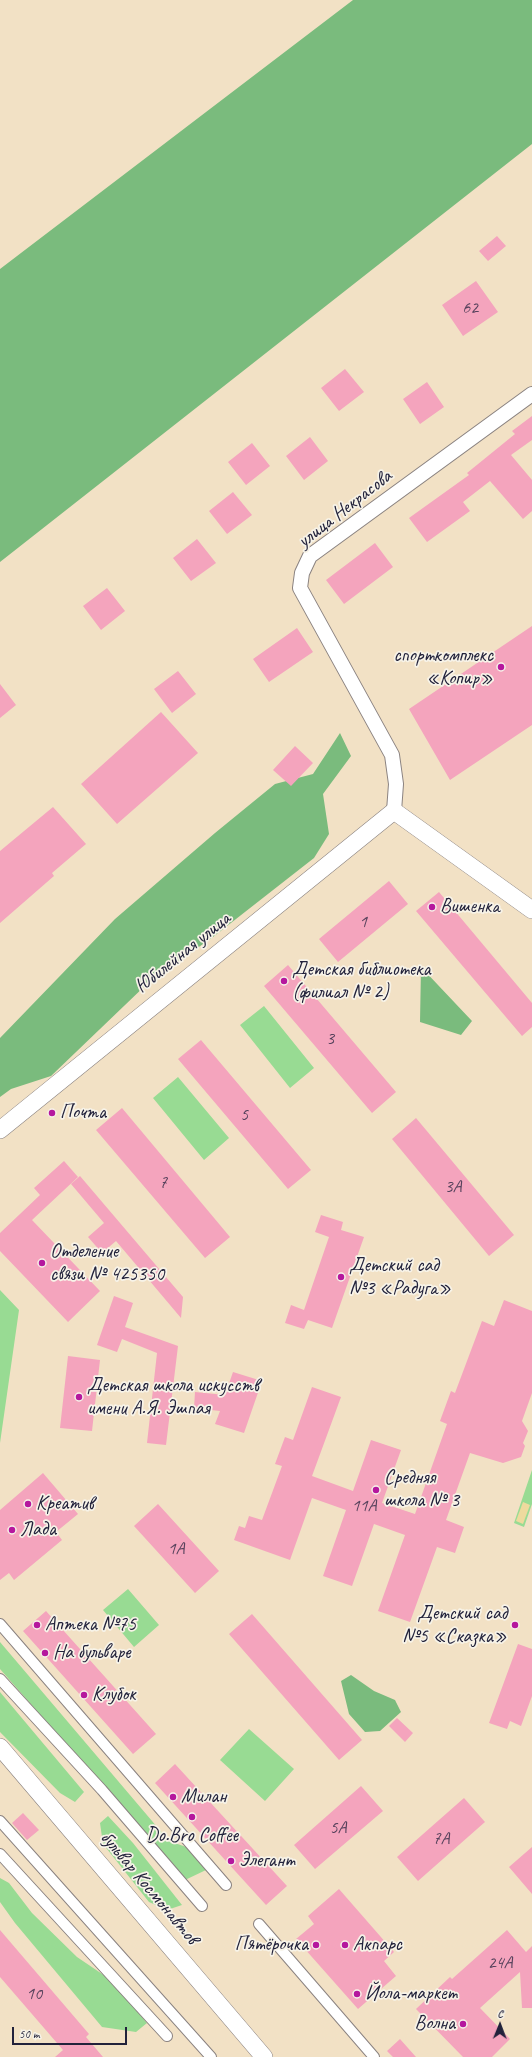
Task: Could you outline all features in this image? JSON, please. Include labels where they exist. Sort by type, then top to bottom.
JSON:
[{"type":"street","name":"улица Некрасова","points":[[394,811],[396,784],[392,755],[300,588],[302,573],[310,556],[532,394]]},
{"type":"street","points":[[394,811],[532,910]]},
{"type":"street","name":"Юбилейная улица","points":[[0,1130],[394,811]]},
{"type":"street","points":[[0,1624],[226,1885]]},
{"type":"street","points":[[0,1679],[102,1790],[202,1906]]},
{"type":"street","name":"бульвар Космонавтов","points":[[0,1747],[264,2057]]},
{"type":"street","points":[[0,1821],[211,2057]]},
{"type":"street","points":[[0,1854],[167,2036]]},
{"type":"street","points":[[258,1924],[374,2057]]},
{"type":"green space","points":[[353,0],[532,0],[532,144],[0,562],[0,269]]},
{"type":"green space","points":[[340,733],[351,756],[323,794],[329,834],[314,858],[213,937],[149,982],[51,1076],[11,1089],[0,1097],[0,1038],[115,919],[215,833],[275,784],[313,774]]},
{"type":"green space","points":[[421,967],[472,1021],[461,1035],[420,1022]]},
{"type":"green space","points":[[264,1006],[314,1068],[290,1088],[240,1025]]},
{"type":"green space","points":[[178,1077],[229,1138],[204,1160],[153,1098]]},
{"type":"green space","points":[[0,1290],[19,1310],[0,1443]]},
{"type":"green space","points":[[532,1470],[532,1504],[524,1527],[514,1523]]},
{"type":"green space","points":[[128,1589],[159,1625],[134,1647],[103,1610]]},
{"type":"green space","points":[[0,1642],[169,1841],[192,1849],[206,1870],[185,1880],[0,1669]]},
{"type":"green space","points":[[351,1675],[374,1691],[395,1700],[401,1712],[380,1731],[365,1732],[349,1714],[341,1681]]},
{"type":"green space","points":[[0,1692],[84,1792],[75,1802],[60,1793],[0,1732]]},
{"type":"green space","points":[[249,1729],[294,1769],[265,1801],[220,1760]]},
{"type":"green space","points":[[108,1816],[133,1843],[182,1905],[167,1910],[149,1902],[103,1844],[100,1823]]},
{"type":"green space","points":[[0,1878],[9,1883],[32,1913],[77,1957],[111,1980],[147,2023],[136,2032],[102,2027],[15,1923],[0,1902]]},
{"type":"sand","points":[[523,1502],[530,1505],[523,1524],[516,1521]]},
{"type":"building","points":[[497,236],[506,246],[488,261],[479,251]]},
{"type":"building","points":[[476,281],[498,312],[463,336],[442,305]]},
{"type":"building","points":[[345,369],[364,392],[339,411],[321,388]]},
{"type":"building","points":[[427,382],[444,407],[420,424],[403,399]]},
{"type":"building","points":[[532,416],[532,440],[511,455],[532,480],[532,511],[523,519],[490,481],[463,502],[470,511],[427,542],[409,518],[469,475],[467,473],[515,434],[512,431]]},
{"type":"building","points":[[310,437],[328,461],[304,480],[286,456]]},
{"type":"building","points":[[252,443],[270,466],[246,485],[228,462]]},
{"type":"building","points":[[233,492],[252,515],[227,534],[209,511]]},
{"type":"building","points":[[197,539],[216,563],[191,581],[173,558]]},
{"type":"building","points":[[375,543],[393,567],[344,604],[326,580]]},
{"type":"building","points":[[107,588],[125,611],[101,630],[83,606]]},
{"type":"building","name":"спорткомплекс «Копир»","points":[[532,626],[532,725],[450,780],[409,709]]},
{"type":"building","points":[[297,628],[313,652],[269,682],[253,659]]},
{"type":"building","points":[[178,671],[196,694],[172,713],[154,689]]},
{"type":"building","points":[[0,684],[16,705],[0,718]]},
{"type":"building","points":[[161,712],[198,753],[117,824],[81,784]]},
{"type":"building","points":[[295,746],[313,763],[291,786],[273,770]]},
{"type":"building","points":[[53,807],[86,844],[52,873],[54,876],[0,923],[0,851]]},
{"type":"building","points":[[389,881],[408,904],[338,962],[319,939]]},
{"type":"building","points":[[439,892],[532,1003],[532,1027],[522,1036],[416,911]]},
{"type":"building","points":[[288,965],[396,1092],[372,1113],[264,986]]},
{"type":"building","points":[[201,1040],[311,1170],[288,1189],[178,1059]]},
{"type":"building","points":[[122,1108],[230,1237],[205,1258],[96,1130]]},
{"type":"building","points":[[416,1118],[514,1235],[489,1256],[392,1139]]},
{"type":"building","name":"Отделение связи № 425350","points":[[64,1161],[78,1177],[32,1220],[100,1291],[68,1322],[0,1251],[0,1233],[40,1195],[34,1188]]},
{"type":"building","points":[[80,1176],[183,1297],[181,1318],[116,1241],[102,1253],[88,1237],[104,1223],[71,1184]]},
{"type":"building","points":[[321,1215],[343,1222],[341,1230],[364,1237],[332,1328],[308,1320],[304,1329],[285,1323],[291,1305],[304,1310],[329,1237],[315,1232]]},
{"type":"building","points":[[114,1296],[133,1303],[125,1327],[178,1346],[166,1445],[147,1443],[157,1353],[122,1339],[117,1352],[97,1345]]},
{"type":"building","points":[[504,1300],[532,1311],[532,1393],[522,1421],[528,1431],[523,1443],[525,1446],[521,1457],[503,1463],[470,1453],[446,1520],[464,1527],[455,1553],[437,1547],[410,1622],[378,1611],[405,1535],[374,1524],[352,1586],[323,1576],[346,1510],[312,1498],[290,1560],[234,1540],[239,1526],[245,1528],[249,1516],[262,1520],[282,1466],[275,1464],[285,1437],[293,1440],[312,1387],[341,1397],[312,1476],[353,1491],[371,1440],[401,1450],[382,1503],[415,1514],[447,1424],[440,1421],[451,1391],[455,1393],[482,1321],[494,1326]]},
{"type":"building","name":"Детская школа искусств имени А.Я. Эшпая","points":[[68,1356],[100,1360],[92,1431],[60,1428]]},
{"type":"building","points":[[233,1372],[262,1381],[244,1433],[215,1424],[220,1411],[194,1408],[195,1392],[225,1395]]},
{"type":"building","points":[[43,1473],[78,1514],[56,1532],[62,1540],[14,1580],[9,1573],[0,1580],[0,1510]]},
{"type":"building","points":[[158,1504],[219,1571],[195,1593],[134,1526]]},
{"type":"building","points":[[46,1611],[156,1734],[133,1754],[23,1631]]},
{"type":"building","points":[[252,1614],[362,1740],[339,1760],[229,1634]]},
{"type":"building","points":[[518,1644],[532,1649],[532,1696],[521,1726],[510,1721],[507,1729],[489,1723]]},
{"type":"building","points":[[397,1718],[413,1733],[405,1742],[389,1726]]},
{"type":"building","points":[[175,1764],[287,1886],[266,1905],[155,1783]]},
{"type":"building","points":[[361,1786],[383,1811],[315,1869],[294,1845]]},
{"type":"building","points":[[464,1798],[485,1822],[418,1881],[397,1857]]},
{"type":"building","points":[[23,1813],[39,1830],[27,1840],[12,1823]]},
{"type":"building","points":[[532,1847],[532,1894],[509,1867]]},
{"type":"building","name":"Акпарс","points":[[339,1889],[394,1952],[384,1961],[396,1976],[358,2009],[296,1939],[314,1924],[308,1916]]},
{"type":"building","points":[[0,1930],[89,2034],[86,2037],[103,2057],[55,2057],[63,2050],[0,1977]]},
{"type":"building","points":[[507,1930],[526,1952],[532,1946],[532,2008],[522,2008],[520,1972],[480,2008],[510,2039],[492,2057],[463,2057],[416,2009],[450,1977],[452,1979]]},
{"type":"building","points":[[400,2039],[416,2057],[393,2057],[387,2051]]},
{"type":"place","name":"спорткомплекс «Копир»","points":[[501,667]]},
{"type":"place","name":"Вишенка","points":[[432,907]]},
{"type":"place","name":"Детская библиотека (филиал № 2)","points":[[284,981]]},
{"type":"place","name":"Почта","points":[[52,1113]]},
{"type":"place","name":"Отделение связи № 425350","points":[[42,1263]]},
{"type":"place","name":"Детский сад №3 «Радуга»","points":[[341,1277]]},
{"type":"place","name":"Детская школа искусств имени А.Я. Эшпая","points":[[79,1397]]},
{"type":"place","name":"Средняя школа № 3","points":[[376,1490]]},
{"type":"place","name":"Креатив","points":[[28,1504]]},
{"type":"place","name":"Лада","points":[[12,1530]]},
{"type":"place","name":"Аптека №75","points":[[37,1625]]},
{"type":"place","name":"Детский сад №5 «Сказка»","points":[[515,1625]]},
{"type":"place","name":"На бульваре","points":[[45,1653]]},
{"type":"place","name":"Клубок","points":[[84,1695]]},
{"type":"place","name":"Милан","points":[[173,1797]]},
{"type":"place","name":"Do.Bro Coffee","points":[[192,1817]]},
{"type":"place","name":"Элегант","points":[[231,1861]]},
{"type":"place","name":"Пятёрочка","points":[[316,1945]]},
{"type":"place","name":"Акпарс","points":[[345,1945]]},
{"type":"place","name":"Йола-маркет","points":[[357,1994]]},
{"type":"place","name":"Волна","points":[[463,2024]]}]
